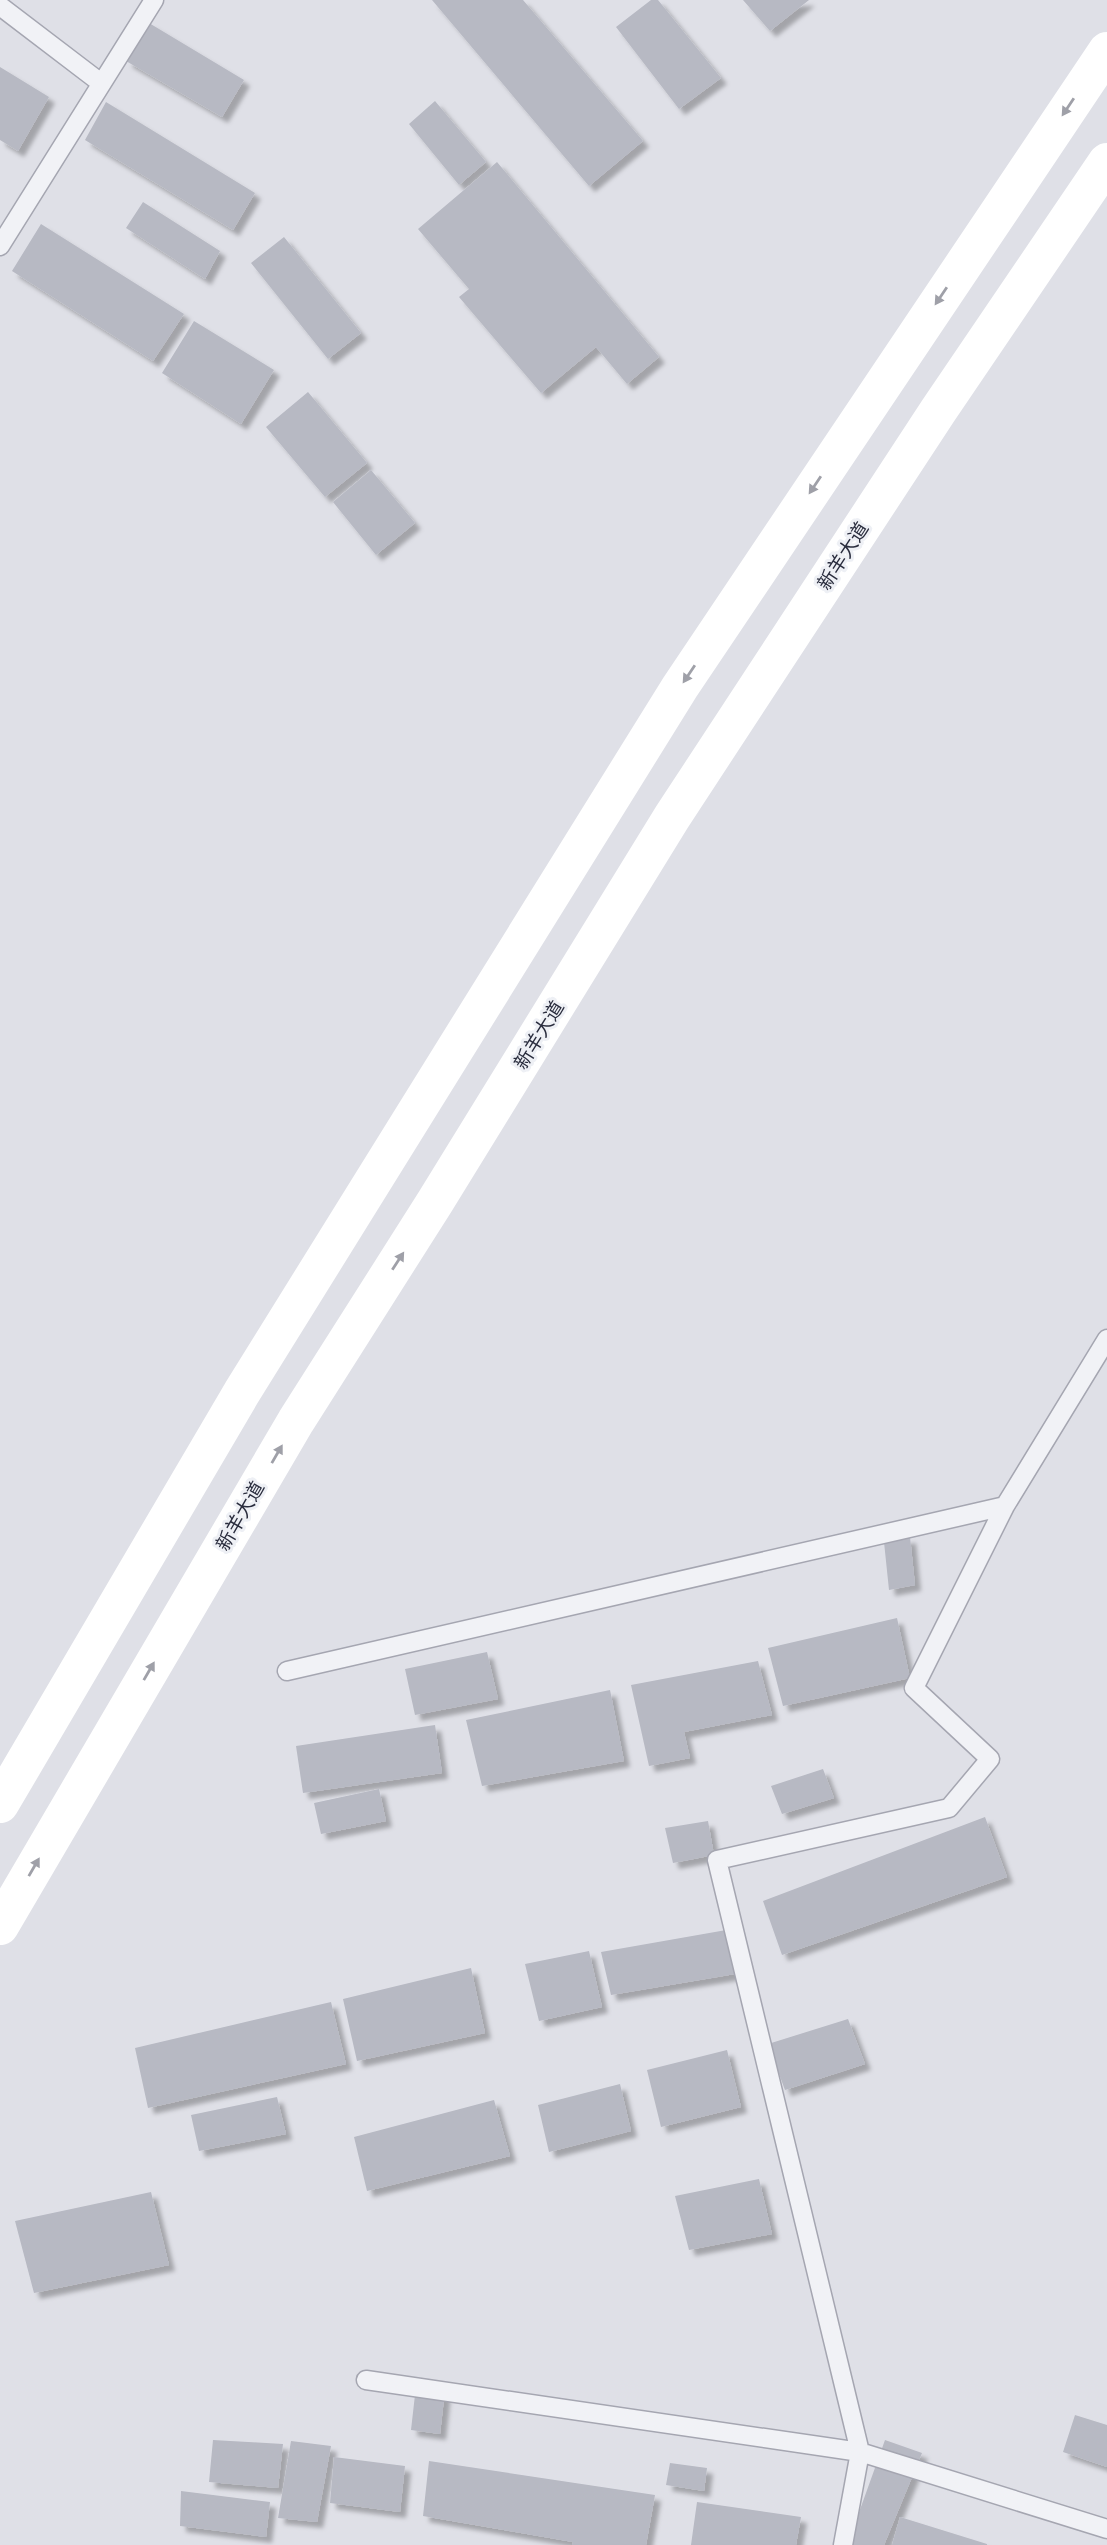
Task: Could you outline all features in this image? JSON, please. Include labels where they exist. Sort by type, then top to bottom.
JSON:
[{"type":"main road","points":[[0,1804],[242,1392],[680,687],[1107,51]]},
{"type":"main road","name":"新羊大道","points":[[0,1926],[296,1421],[450,1179],[672,817],[938,411],[1107,162]]},
{"type":"lane","points":[[0,246],[154,0]]},
{"type":"lane","points":[[0,6],[101,83]]},
{"type":"lane","points":[[843,2545],[860,2452],[717,1860],[949,1808],[990,1759],[914,1688],[1005,1506],[1107,1339]]},
{"type":"lane","points":[[287,1671],[1005,1506]]},
{"type":"lane","points":[[366,2380],[860,2452],[1107,2529]]},
{"type":"building","points":[[432,0],[523,0],[643,141],[589,186]]},
{"type":"building","points":[[651,0],[658,0],[721,78],[679,109],[616,27]]},
{"type":"building","points":[[743,0],[809,0],[770,31]]},
{"type":"building","points":[[149,23],[244,80],[222,117],[126,61]]},
{"type":"building","points":[[0,67],[49,97],[18,151],[0,140]]},
{"type":"building","points":[[435,101],[486,162],[459,185],[409,124]]},
{"type":"building","points":[[106,102],[255,193],[233,230],[85,140]]},
{"type":"building","points":[[497,162],[659,357],[627,384],[596,347],[541,393],[459,297],[469,289],[418,229]]},
{"type":"building","points":[[143,202],[220,251],[205,279],[126,228]]},
{"type":"building","points":[[41,224],[184,314],[153,361],[12,271]]},
{"type":"building","points":[[284,237],[361,333],[328,359],[251,263]]},
{"type":"building","points":[[194,321],[274,370],[241,424],[162,373]]},
{"type":"building","points":[[308,392],[367,463],[325,497],[266,427]]},
{"type":"building","points":[[371,470],[415,523],[376,555],[333,502]]},
{"type":"building","points":[[910,1537],[915,1585],[889,1590],[884,1542]]},
{"type":"building","points":[[897,1618],[910,1678],[783,1706],[768,1648]]},
{"type":"building","points":[[487,1652],[498,1699],[415,1715],[405,1669]]},
{"type":"building","points":[[758,1661],[772,1715],[684,1732],[690,1758],[649,1766],[631,1685]]},
{"type":"building","points":[[610,1690],[624,1761],[482,1786],[466,1720]]},
{"type":"building","points":[[435,1725],[442,1773],[303,1793],[296,1746]]},
{"type":"building","points":[[823,1769],[834,1798],[782,1814],[771,1786]]},
{"type":"building","points":[[379,1789],[386,1821],[321,1834],[314,1803]]},
{"type":"building","points":[[985,1817],[1007,1877],[782,1955],[763,1901]]},
{"type":"building","points":[[708,1821],[714,1855],[673,1863],[665,1828]]},
{"type":"building","points":[[732,1929],[741,1973],[611,1995],[601,1952]]},
{"type":"building","points":[[589,1951],[602,2007],[539,2021],[525,1964]]},
{"type":"building","points":[[471,1968],[485,2033],[357,2061],[343,1999]]},
{"type":"building","points":[[331,2002],[346,2064],[148,2108],[135,2048]]},
{"type":"building","points":[[848,2019],[865,2064],[785,2090],[768,2044]]},
{"type":"building","points":[[727,2050],[741,2107],[661,2127],[647,2070]]},
{"type":"building","points":[[620,2084],[631,2131],[549,2152],[538,2105]]},
{"type":"building","points":[[277,2097],[286,2134],[199,2151],[191,2115]]},
{"type":"building","points":[[494,2100],[510,2156],[367,2191],[354,2137]]},
{"type":"building","points":[[759,2179],[772,2234],[689,2250],[675,2196]]},
{"type":"building","points":[[151,2192],[169,2265],[34,2293],[15,2221]]},
{"type":"building","points":[[416,2386],[445,2390],[440,2434],[411,2430]]},
{"type":"building","points":[[1075,2415],[1107,2425],[1107,2467],[1063,2452]]},
{"type":"building","points":[[213,2440],[283,2444],[278,2488],[209,2482]]},
{"type":"building","points":[[885,2440],[922,2453],[884,2545],[853,2545],[848,2543]]},
{"type":"building","points":[[291,2441],[331,2446],[317,2522],[278,2518]]},
{"type":"building","points":[[334,2457],[405,2466],[400,2512],[330,2503]]},
{"type":"building","points":[[429,2461],[655,2495],[646,2545],[572,2545],[573,2542],[423,2516]]},
{"type":"building","points":[[670,2463],[707,2468],[704,2491],[666,2485]]},
{"type":"building","points":[[181,2491],[270,2502],[266,2537],[180,2526]]},
{"type":"building","points":[[697,2502],[801,2517],[796,2545],[691,2545]]},
{"type":"building","points":[[900,2517],[987,2544],[987,2545],[892,2545]]}]
